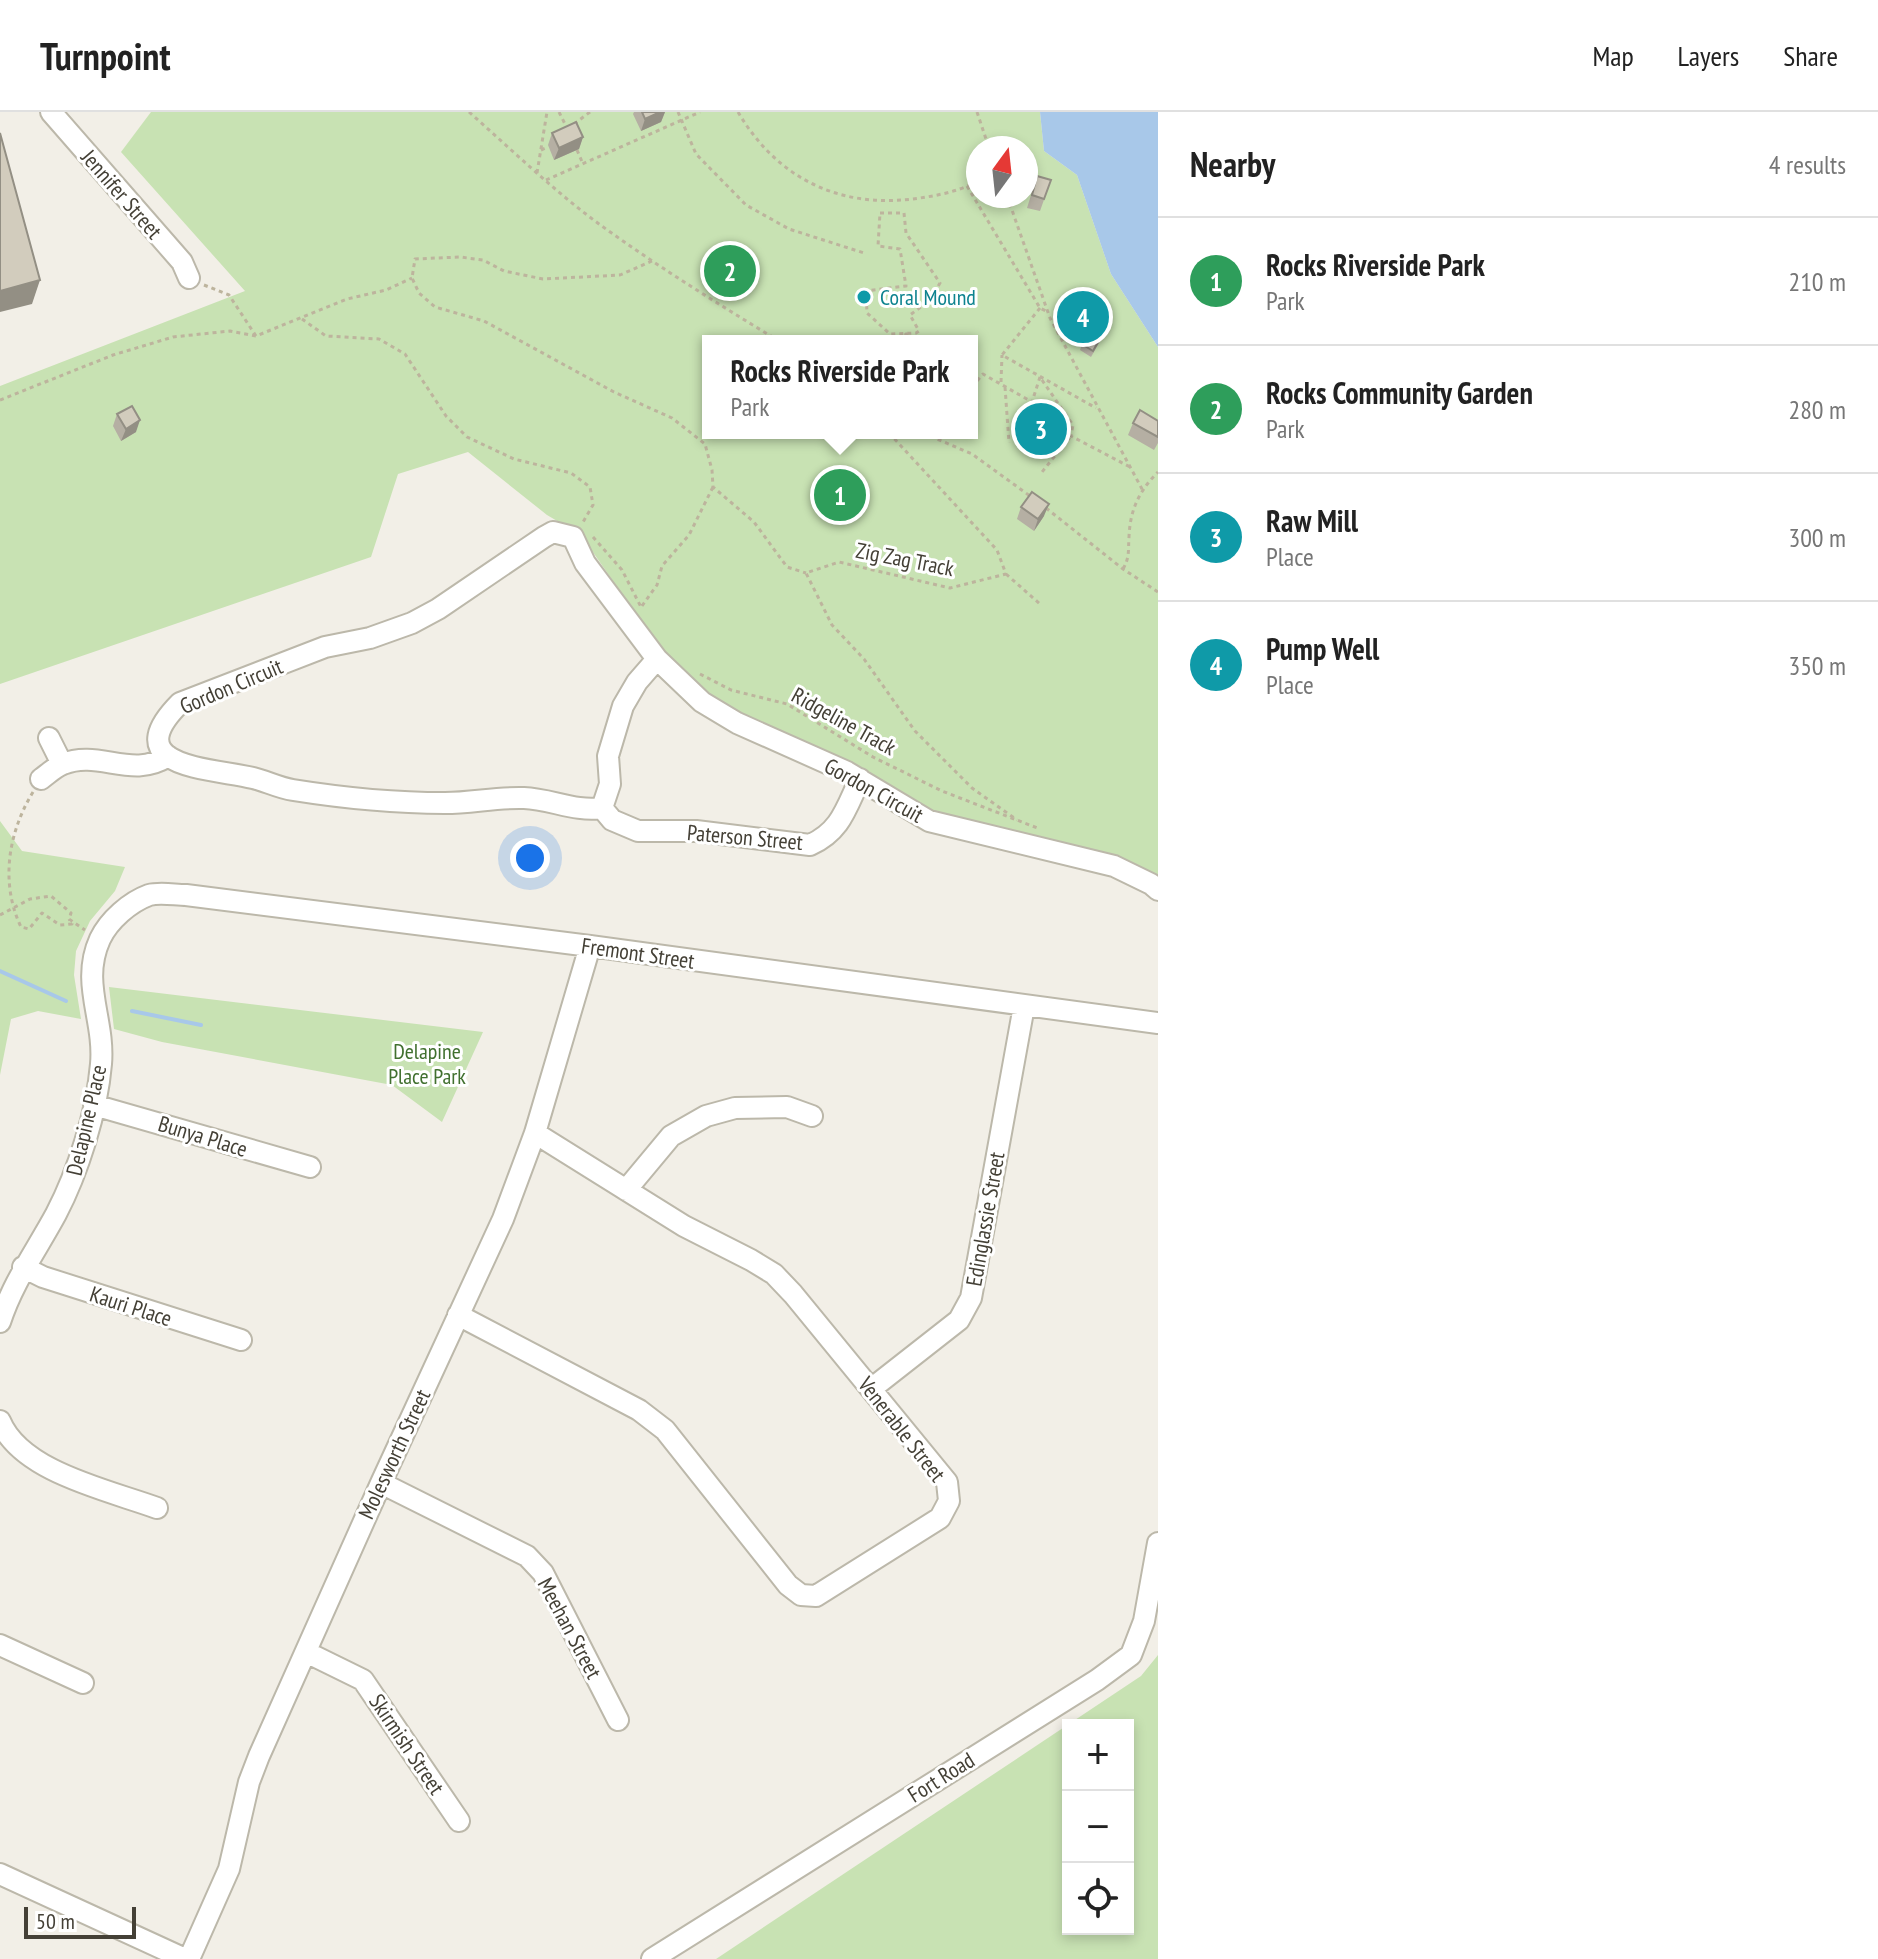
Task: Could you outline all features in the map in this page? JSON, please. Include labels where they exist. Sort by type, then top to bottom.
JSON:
[{"type":"street","name":"Jennifer Street","points":[[51,112],[182,262],[189,278]]},
{"type":"street","name":"Gordon Circuit","points":[[168,756],[159,745],[160,730],[166,717],[180,703],[325,647],[370,638],[412,623],[553,532],[573,537],[585,563],[657,659],[702,702],[737,723],[860,779],[929,821],[1114,866],[1158,890]]},
{"type":"street","points":[[41,779],[62,764],[85,759],[154,766],[168,756],[189,767],[252,778],[290,790],[401,802],[447,803],[522,798],[586,810],[602,808],[610,784],[608,756],[623,706],[637,682],[657,659]]},
{"type":"street","points":[[49,738],[62,764]]},
{"type":"street","name":"Paterson Street","points":[[602,808],[612,820],[638,831],[696,831],[810,845],[826,838],[837,828],[860,779]]},
{"type":"street","name":"Fremont Street","points":[[122,911],[151,895],[186,895],[1158,1023]]},
{"type":"street","name":"Delapine Place","points":[[0,1322],[8,1296],[72,1182],[94,1105],[101,1065],[102,1041],[91,986],[92,962],[100,939],[122,911]]},
{"type":"street","name":"Molesworth Street","points":[[187,1959],[229,1869],[249,1782],[381,1483],[503,1219],[535,1133],[590,946]]},
{"type":"street","name":"Edinglassie Street","points":[[871,1389],[959,1320],[971,1298],[1024,1006]]},
{"type":"street","name":"Bunya Place","points":[[94,1105],[310,1167]]},
{"type":"street","points":[[626,1190],[671,1136],[706,1116],[735,1108],[787,1107],[812,1116]]},
{"type":"street","name":"Venerable Street","points":[[458,1315],[639,1410],[665,1430],[788,1585],[801,1595],[816,1596],[940,1518],[949,1501],[947,1482],[774,1274],[684,1226],[535,1133]]},
{"type":"street","name":"Kauri Place","points":[[23,1267],[43,1277],[241,1340]]},
{"type":"street","points":[[0,1421],[6,1446],[50,1469],[157,1508]]},
{"type":"street","name":"Meehan Street","points":[[381,1483],[527,1556],[543,1573],[618,1720]]},
{"type":"street","name":"Fort Road","points":[[652,1959],[1097,1680],[1131,1655],[1144,1621],[1158,1543]]},
{"type":"street","points":[[0,1645],[83,1683]]},
{"type":"street","name":"Skirmish Street","points":[[306,1652],[363,1680],[459,1821]]},
{"type":"street","points":[[0,1874],[187,1959]]},
{"type":"path","points":[[469,112],[597,223],[769,335]]},
{"type":"path","points":[[475,117],[479,112]]},
{"type":"path","points":[[537,173],[547,112]]},
{"type":"path","points":[[559,112],[570,135]]},
{"type":"path","points":[[567,128],[590,112]]},
{"type":"path","points":[[678,112],[696,154],[746,205],[789,229],[864,253]]},
{"type":"path","points":[[545,180],[700,112]]},
{"type":"path","points":[[738,112],[758,139],[788,169],[829,192],[858,200],[887,201],[926,197],[966,186]]},
{"type":"path","points":[[977,112],[985,136]]},
{"type":"path","points":[[541,150],[548,147]]},
{"type":"path","points":[[577,150],[583,164]]},
{"type":"path","points":[[980,208],[1040,308],[1048,312]]},
{"type":"path","points":[[1011,208],[1048,312],[1142,489]]},
{"type":"path","points":[[880,213],[904,213],[906,233],[940,283],[930,300],[910,315],[919,331],[905,333],[890,334],[867,313],[866,291],[906,286],[900,249],[878,246],[880,213]]},
{"type":"path","points":[[641,607],[657,585],[662,566],[689,535],[713,487],[705,444],[672,418],[614,392],[484,321],[435,307],[419,293],[412,278],[415,259],[460,257],[483,260],[504,271],[543,279],[620,275],[652,261]]},
{"type":"path","points":[[189,278],[229,295],[256,336]]},
{"type":"path","points":[[0,400],[113,355],[173,337],[230,331],[256,336],[347,299],[386,290],[412,278]]},
{"type":"path","points":[[1009,443],[1002,355],[1040,308]]},
{"type":"path","points":[[302,319],[326,336],[379,339],[405,354],[446,416],[467,437],[514,459],[571,473],[590,487],[593,505],[582,524]]},
{"type":"path","points":[[1002,355],[1099,410]]},
{"type":"path","points":[[978,380],[983,374],[1032,402],[1071,436],[1132,468]]},
{"type":"path","points":[[1032,402],[1040,377]]},
{"type":"path","points":[[1040,377],[1073,425],[1071,436],[1042,472]]},
{"type":"path","points":[[895,439],[997,550],[1006,574],[1040,604]]},
{"type":"path","points":[[940,439],[972,454],[1158,592]]},
{"type":"path","points":[[1123,569],[1129,558],[1132,514],[1142,489],[1158,472]]},
{"type":"path","points":[[713,487],[754,522],[787,567],[806,573],[832,625],[864,659],[915,731],[972,788],[1023,824]]},
{"type":"path","points":[[592,536],[622,570],[649,621]]},
{"type":"path","name":"Zig Zag Track","points":[[806,573],[839,562],[950,588],[1006,574]]},
{"type":"path","name":"Ridgeline Track","points":[[700,674],[731,690],[787,704],[873,757],[942,791],[1046,831]]},
{"type":"path","points":[[0,915],[11,910],[30,899],[51,896],[71,913],[69,919],[72,924],[60,925],[42,913],[29,929],[21,927],[11,910],[7,880],[9,850],[20,813],[41,779]]},
{"type":"path","points":[[69,919],[100,939]]},
{"type":"green space","points":[[151,112],[1040,112],[1044,151],[1077,175],[1111,274],[1158,347],[1158,883],[932,812],[742,717],[701,690],[654,640],[581,535],[547,515],[468,452],[398,474],[371,557],[0,684],[0,386],[245,291],[121,152]]},
{"type":"green space","points":[[0,821],[22,851],[125,867],[115,891],[90,921],[76,951],[74,975],[81,1019],[38,1011],[11,1019],[0,1075]]},
{"type":"green space","name":"Delapine Place Park","points":[[109,987],[483,1032],[442,1122],[392,1085],[162,1042],[114,1029]]},
{"type":"green space","points":[[1158,1655],[1158,1959],[716,1959],[1062,1729],[1062,1935],[1134,1935],[1134,1719],[1076,1719],[1141,1676]]},
{"type":"water","points":[[1040,112],[1158,112],[1158,347],[1111,274],[1077,175],[1044,151]]},
{"type":"building","points":[[642,112],[660,112],[645,119]]},
{"type":"building","points":[[576,122],[583,137],[559,148],[552,133]]},
{"type":"building","points":[[0,133],[40,280],[0,291]]},
{"type":"building","points":[[1038,176],[1051,180],[1044,199],[1038,197]]},
{"type":"building","points":[[1091,328],[1102,335],[1093,351],[1082,344]]},
{"type":"building","points":[[132,406],[140,420],[126,429],[117,414]]},
{"type":"building","points":[[1140,410],[1158,421],[1158,437],[1133,423]]},
{"type":"building","points":[[1032,492],[1049,504],[1038,519],[1021,507]]},
{"type":"waterway","points":[[0,971],[66,1001]]},
{"type":"waterway","points":[[132,1011],[201,1025]]},
{"type":"place","name":"Rocks Community Garden","points":[[730,271]]},
{"type":"place","name":"Coral Mound","points":[[864,297]]},
{"type":"place","name":"Pump Well","points":[[1083,317]]},
{"type":"place","name":"Raw Mill","points":[[1041,429]]},
{"type":"place","name":"Rocks Riverside Park","points":[[840,495]]}]
